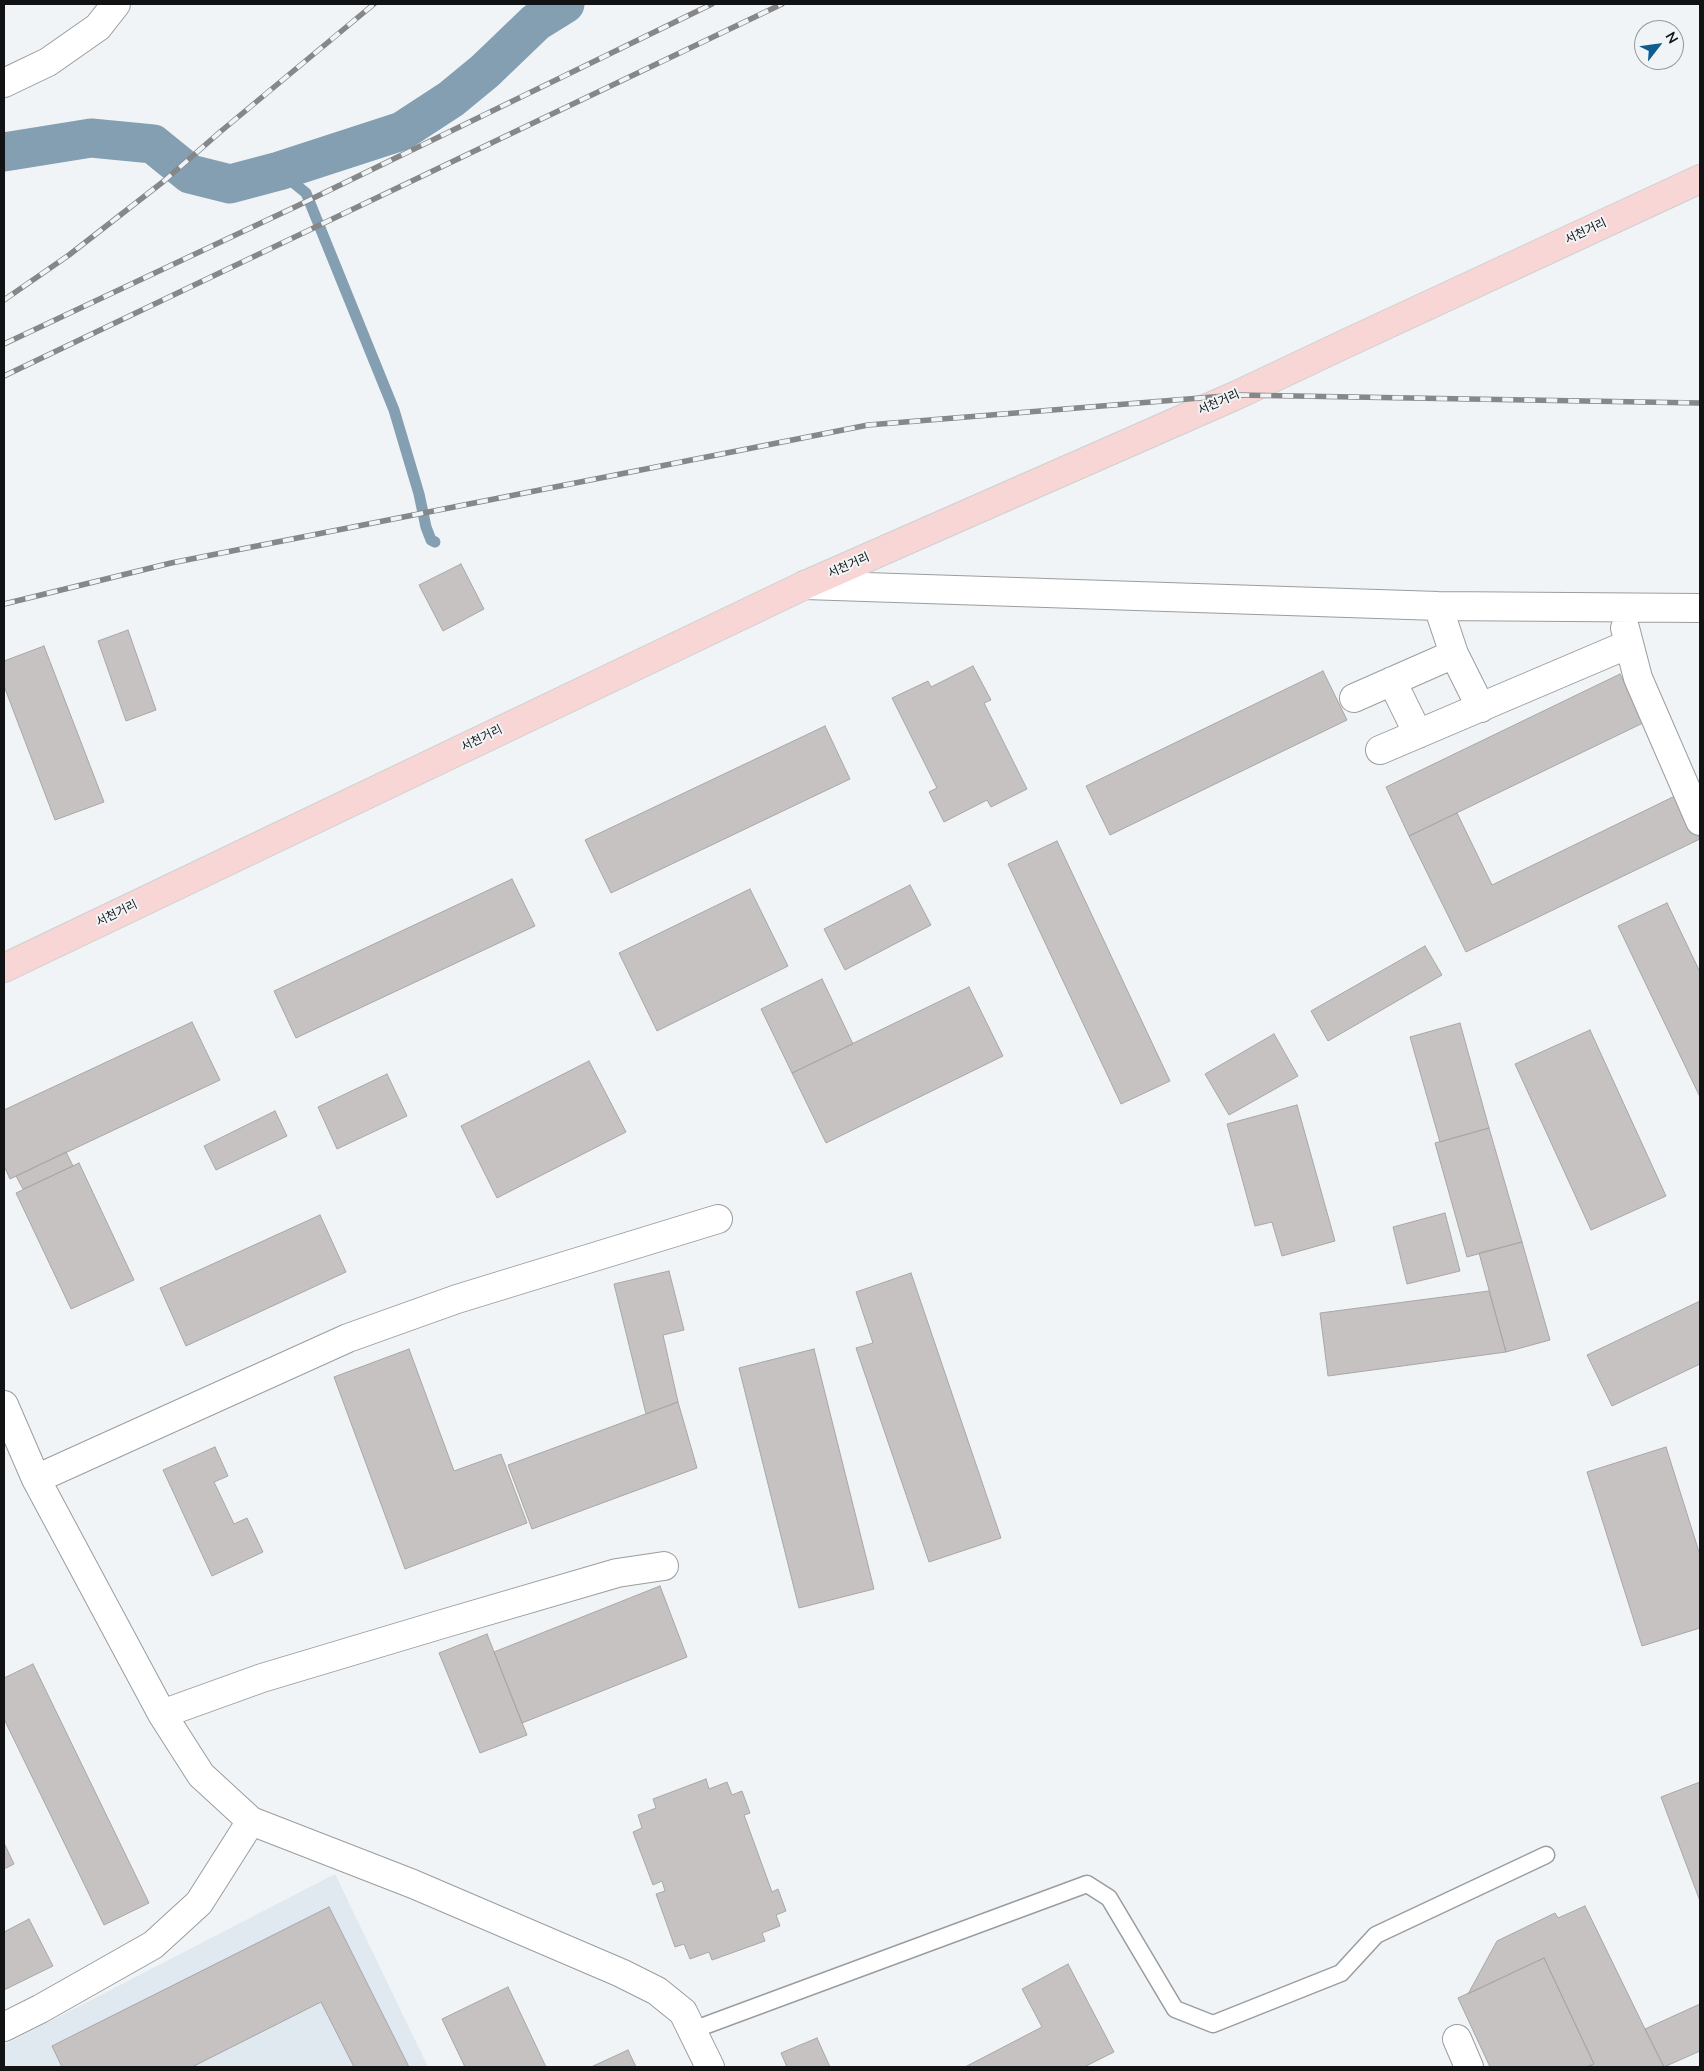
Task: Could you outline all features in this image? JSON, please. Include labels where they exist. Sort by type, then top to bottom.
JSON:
[{"type":"main road","name":"서천거리","points":[[4,968],[805,585],[1237,395],[1700,179]]},
{"type":"street","points":[[4,82],[48,62],[98,27],[116,4]]},
{"type":"street","points":[[805,585],[1438,606],[1700,608]]},
{"type":"street","points":[[1438,606],[1454,654],[1481,708]]},
{"type":"street","points":[[1619,607],[1638,678],[1700,821]]},
{"type":"street","points":[[1380,750],[1629,644]]},
{"type":"street","points":[[1354,698],[1454,654]]},
{"type":"street","points":[[1392,681],[1418,734]]},
{"type":"street","points":[[36,1479],[348,1338],[457,1299],[718,1219]]},
{"type":"street","points":[[4,1405],[36,1479],[162,1714],[201,1775],[251,1821],[413,1884],[621,1973],[657,1991],[684,2012],[710,2067]]},
{"type":"street","points":[[162,1714],[262,1678],[438,1625],[617,1573],[664,1566]]},
{"type":"street","points":[[4,2027],[40,2009],[153,1945],[199,1903],[251,1821]]},
{"type":"street","points":[[1457,2039],[1469,2067]]},
{"type":"lane","points":[[693,2030],[1087,1884],[1109,1898],[1175,2009],[1213,2024],[1341,1973],[1376,1935],[1546,1855]]},
{"type":"shaded area","points":[[335,1874],[428,2067],[4,2067],[4,2045]]},
{"type":"building","points":[[461,564],[484,609],[443,631],[419,585]]},
{"type":"building","points":[[128,630],[156,710],[126,721],[98,641]]},
{"type":"building","points":[[44,646],[104,802],[55,820],[4,686],[4,661]]},
{"type":"building","points":[[973,666],[991,700],[984,703],[1027,789],[991,807],[987,800],[944,822],[929,792],[937,788],[892,698],[928,681],[931,687]]},
{"type":"building","points":[[1323,671],[1347,720],[1110,835],[1086,786]]},
{"type":"building","points":[[1620,674],[1643,723],[1409,836],[1386,787]]},
{"type":"building","points":[[825,726],[850,779],[611,893],[585,840]]},
{"type":"building","points":[[1679,794],[1700,839],[1466,952],[1409,836],[1457,813],[1492,885]]},
{"type":"building","points":[[1057,841],[1170,1081],[1121,1104],[1008,864]]},
{"type":"building","points":[[512,879],[535,926],[296,1038],[274,991]]},
{"type":"building","points":[[910,885],[931,925],[845,970],[824,929]]},
{"type":"building","points":[[750,889],[788,966],[657,1031],[619,953]]},
{"type":"building","points":[[1667,903],[1700,972],[1700,1097],[1618,926]]},
{"type":"building","points":[[1425,946],[1442,975],[1328,1041],[1311,1011]]},
{"type":"building","points":[[822,979],[853,1044],[792,1073],[761,1009]]},
{"type":"building","points":[[969,987],[1003,1056],[826,1143],[792,1073]]},
{"type":"building","points":[[192,1022],[220,1080],[10,1179],[4,1166],[4,1110]]},
{"type":"building","points":[[1460,1023],[1489,1128],[1440,1142],[1410,1037]]},
{"type":"building","points":[[1590,1030],[1666,1196],[1591,1230],[1515,1064]]},
{"type":"building","points":[[1274,1034],[1298,1076],[1229,1115],[1205,1074]]},
{"type":"building","points":[[589,1061],[626,1132],[497,1198],[461,1126]]},
{"type":"building","points":[[387,1074],[407,1116],[337,1149],[318,1107]]},
{"type":"building","points":[[1297,1105],[1335,1241],[1282,1256],[1272,1222],[1255,1226],[1227,1124]]},
{"type":"building","points":[[275,1111],[287,1136],[216,1170],[204,1146]]},
{"type":"building","points":[[1489,1128],[1522,1242],[1467,1257],[1435,1143]]},
{"type":"building","points":[[66,1152],[73,1166],[23,1189],[16,1176]]},
{"type":"building","points":[[79,1163],[134,1280],[71,1309],[16,1193]]},
{"type":"building","points":[[1445,1213],[1460,1271],[1407,1284],[1393,1227]]},
{"type":"building","points":[[320,1215],[346,1272],[186,1346],[160,1288]]},
{"type":"building","points":[[1522,1242],[1550,1340],[1506,1352],[1479,1253]]},
{"type":"building","points":[[669,1271],[684,1330],[663,1335],[678,1402],[646,1414],[614,1284]]},
{"type":"building","points":[[911,1273],[1001,1538],[929,1562],[856,1348],[873,1343],[856,1292]]},
{"type":"building","points":[[1489,1291],[1506,1352],[1328,1376],[1320,1313]]},
{"type":"building","points":[[1700,1301],[1700,1364],[1612,1406],[1587,1355]]},
{"type":"building","points":[[409,1349],[454,1471],[501,1454],[527,1523],[405,1569],[334,1377]]},
{"type":"building","points":[[814,1349],[874,1589],[799,1608],[739,1368]]},
{"type":"building","points":[[678,1402],[697,1468],[532,1529],[508,1465]]},
{"type":"building","points":[[215,1447],[228,1476],[214,1482],[234,1524],[247,1518],[263,1552],[212,1576],[163,1470]]},
{"type":"building","points":[[1666,1447],[1700,1555],[1700,1628],[1642,1646],[1587,1472]]},
{"type":"building","points":[[660,1586],[687,1657],[522,1723],[494,1652]]},
{"type":"building","points":[[487,1634],[527,1735],[480,1753],[439,1653]]},
{"type":"building","points":[[33,1664],[149,1903],[104,1925],[4,1719],[4,1678]]},
{"type":"building","points":[[706,1779],[709,1789],[727,1782],[732,1795],[742,1791],[750,1813],[744,1815],[772,1892],[778,1889],[786,1911],[776,1915],[780,1926],[762,1933],[765,1941],[712,1960],[709,1952],[690,1959],[684,1944],[675,1947],[656,1894],[665,1891],[662,1881],[653,1885],[633,1832],[642,1828],[638,1815],[656,1808],[653,1799]]},
{"type":"building","points":[[1700,1782],[1700,1901],[1661,1797]]},
{"type":"building","points":[[4,1843],[14,1864],[4,1869]]},
{"type":"building","points":[[1585,1906],[1664,2067],[1586,2067],[1594,2064],[1544,1958],[1468,1994],[1497,1941],[1555,1913],[1558,1918]]},
{"type":"building","points":[[329,1907],[409,2067],[354,2067],[321,2002],[192,2067],[62,2067],[52,2046]]},
{"type":"building","points":[[29,1919],[53,1966],[4,1990],[4,1932]]},
{"type":"building","points":[[1544,1958],[1594,2064],[1586,2067],[1490,2067],[1458,1998]]},
{"type":"building","points":[[1068,1964],[1114,2052],[1084,2067],[965,2067],[1042,2027],[1022,1989]]},
{"type":"building","points":[[508,1987],[546,2067],[465,2067],[442,2019]]},
{"type":"building","points":[[1700,2004],[1700,2051],[1664,2067],[1645,2029]]},
{"type":"building","points":[[817,2038],[830,2067],[787,2067],[781,2053]]},
{"type":"building","points":[[628,2050],[636,2067],[591,2067]]},
{"type":"waterway","points":[[4,152],[91,138],[153,144],[190,174],[230,184],[279,171],[402,131],[451,99],[485,71],[536,22],[565,4]]},
{"type":"waterway","points":[[279,171],[306,193],[394,410],[419,494],[426,527],[431,540],[435,542]]},
{"type":"railway","points":[[4,300],[69,255],[164,181],[374,4]]},
{"type":"railway","points":[[4,344],[297,206],[712,4]]},
{"type":"railway","points":[[4,376],[782,4]]},
{"type":"railway","points":[[4,604],[171,563],[868,425],[1237,395],[1700,403]]}]
